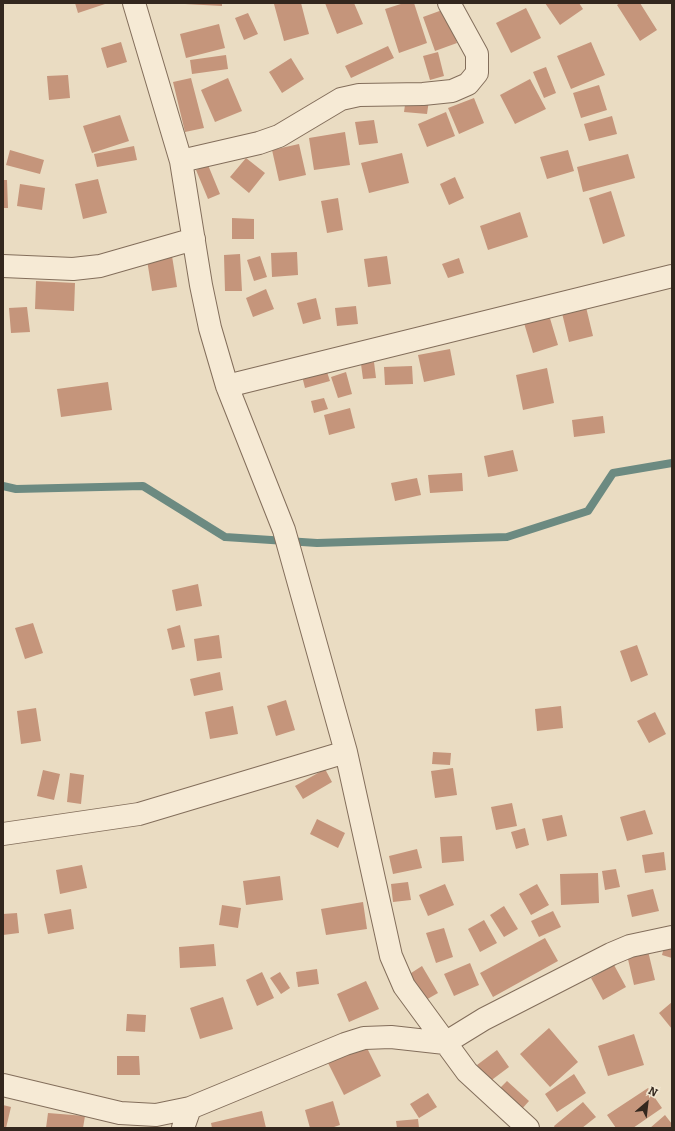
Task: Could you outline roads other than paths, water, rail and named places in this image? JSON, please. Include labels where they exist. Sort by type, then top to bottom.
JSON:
[{"type":"street","points":[[134,3],[181,161],[201,285],[210,328],[227,386],[284,530],[346,752],[391,956],[404,986],[467,1072],[528,1128]]},
{"type":"street","points":[[181,161],[259,143],[279,136],[341,99],[359,95],[423,94],[452,91],[468,84],[478,73],[477,54],[449,3]]},
{"type":"street","points":[[3,266],[73,269],[100,266],[194,239]]},
{"type":"street","points":[[227,386],[672,276]]},
{"type":"street","points":[[3,834],[140,814],[346,752]]},
{"type":"street","points":[[3,1085],[120,1113],[156,1115],[190,1108],[345,1044],[364,1038],[391,1037],[445,1043],[484,1019],[610,954],[630,946],[672,936]]},
{"type":"street","points":[[183,1128],[190,1108]]},
{"type":"waterway","points":[[3,486],[16,489],[143,486],[225,537],[317,543],[507,537],[588,511],[613,473],[672,463]]}]
